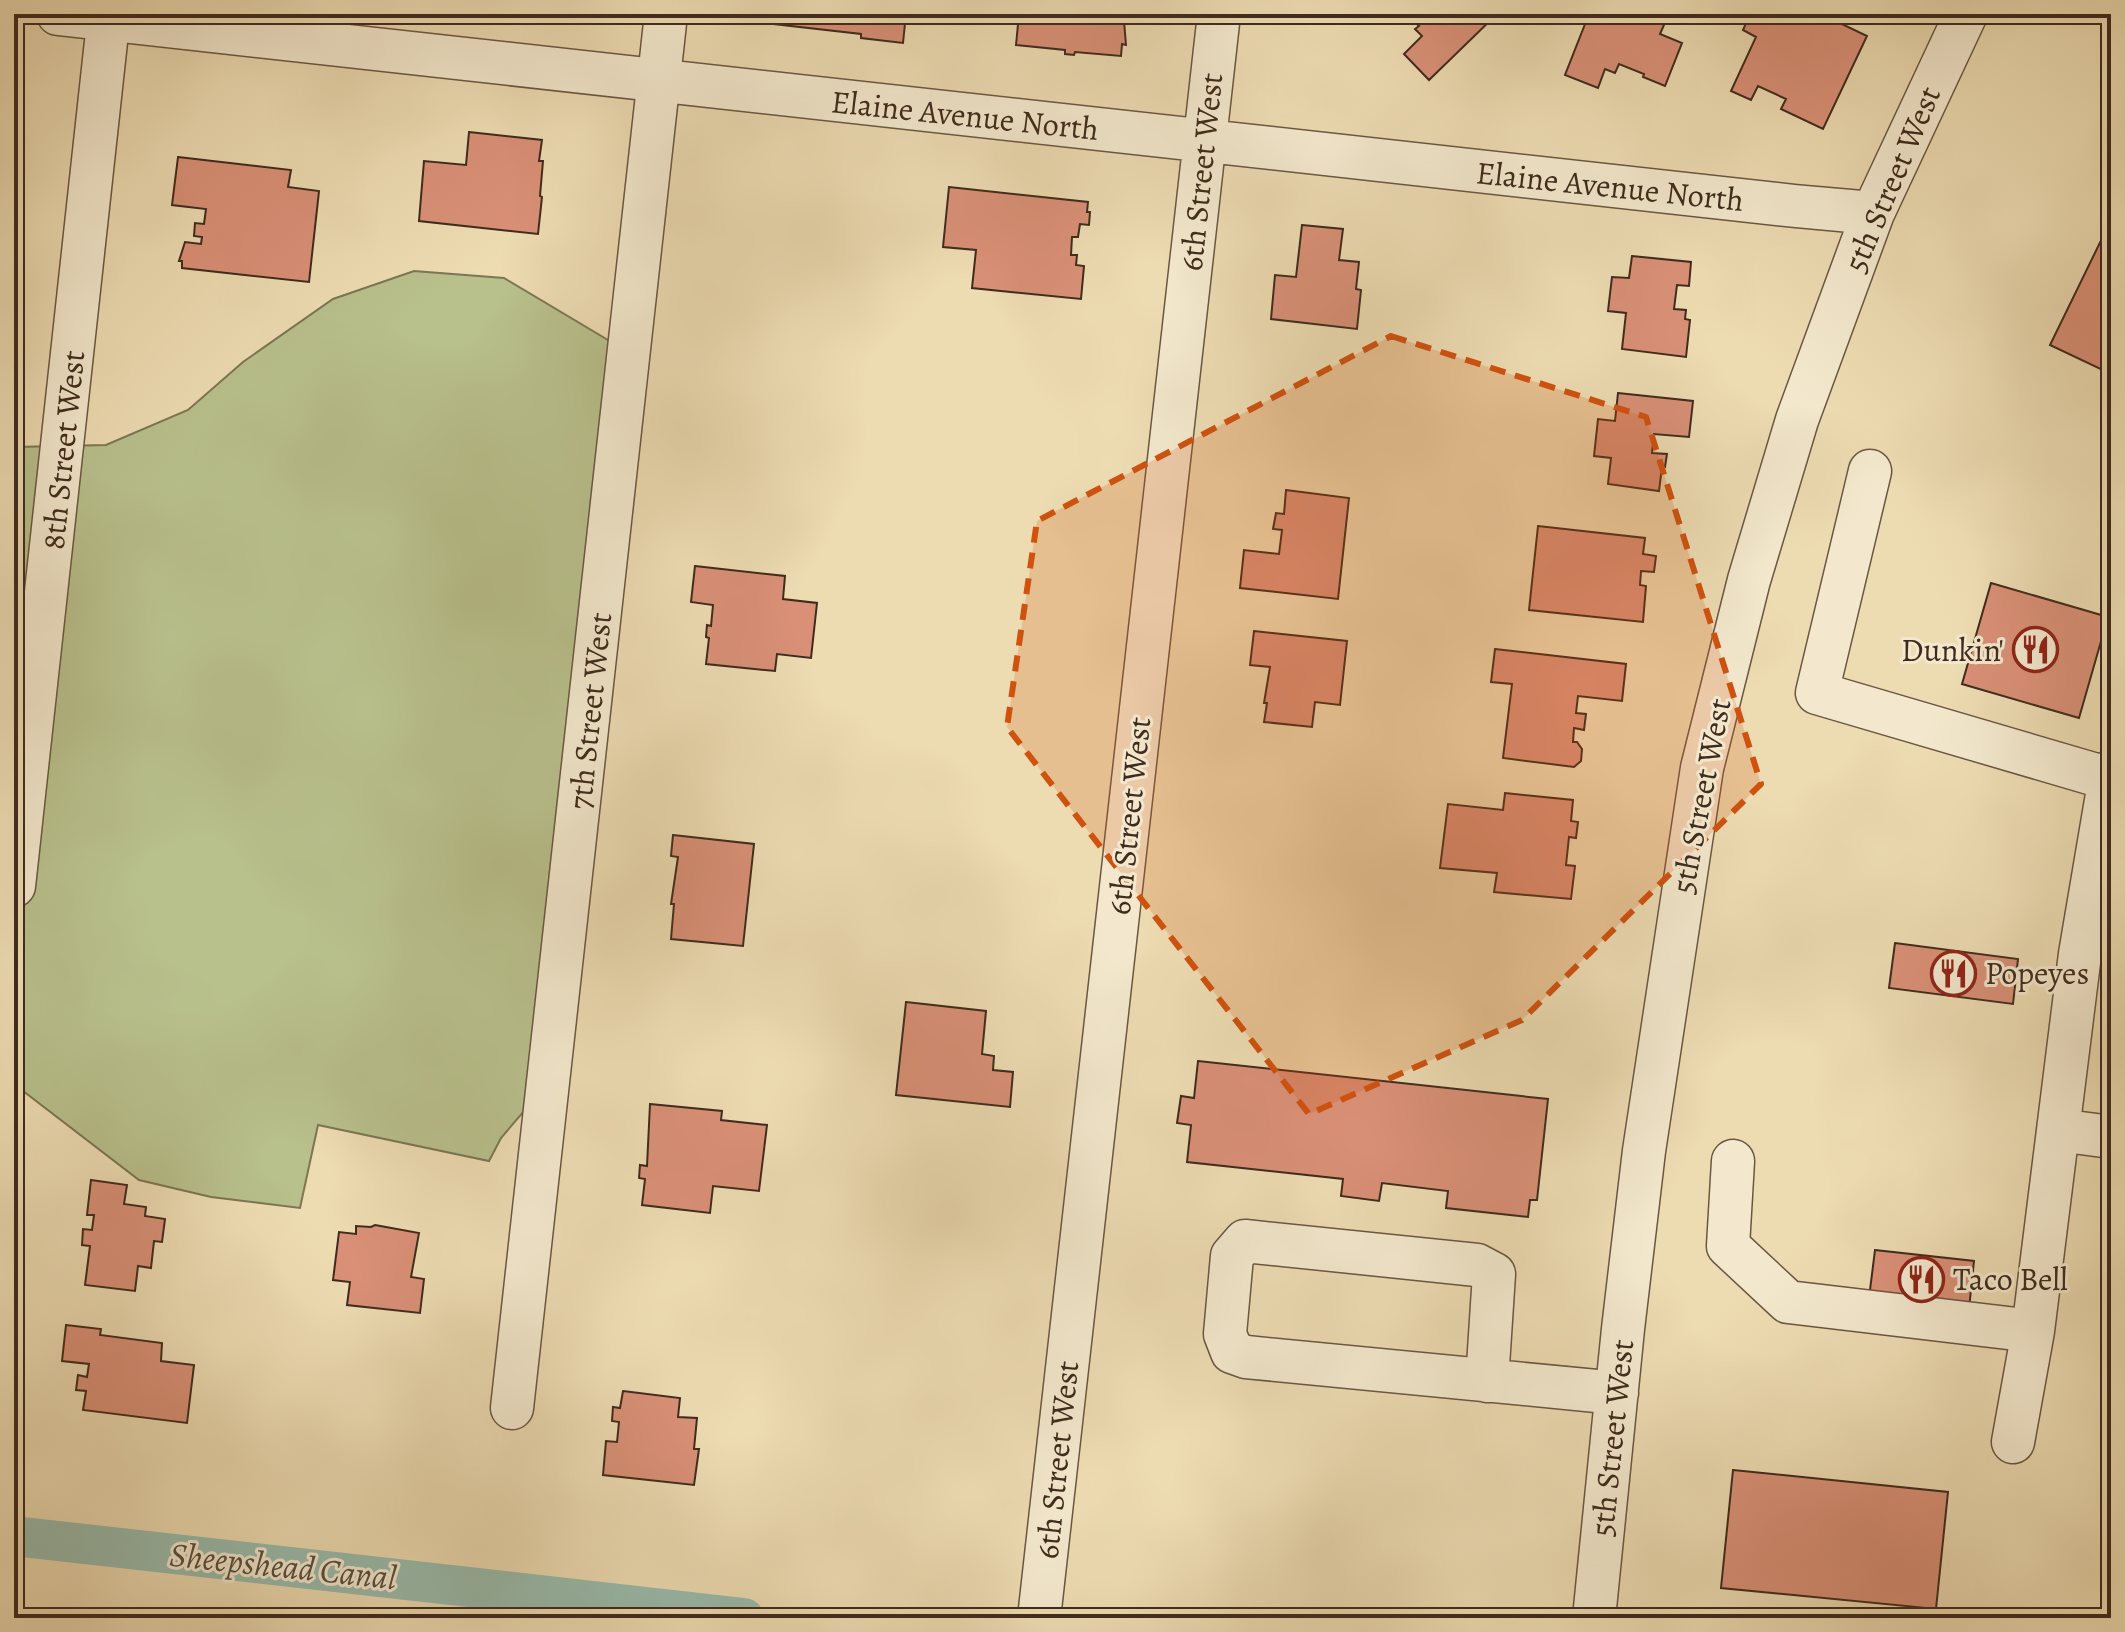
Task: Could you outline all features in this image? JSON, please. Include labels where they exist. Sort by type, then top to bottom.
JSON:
[{"type":"street","name":"Elaine Avenue North","points":[[58,14],[109,17],[658,81],[1873,213]]},
{"type":"street","name":"7th Street West","points":[[512,1408],[666,14]]},
{"type":"street","name":"6th Street West","points":[[1039,1618],[1219,14]]},
{"type":"street","name":"5th Street West","points":[[1594,1618],[1644,1151],[1702,768],[1749,580],[1797,420],[1873,213],[1966,14]]},
{"type":"street","name":"8th Street West","points":[[14,886],[109,17]]},
{"type":"street","points":[[1870,471],[1817,693],[2110,775],[2080,954],[2033,1331],[2013,1442]]},
{"type":"street","points":[[2058,1130],[2111,1137]]},
{"type":"street","points":[[1733,1161],[1728,1246],[1788,1302],[2033,1331]]},
{"type":"street","points":[[1487,1381],[1494,1274],[1477,1265],[1245,1241],[1232,1256],[1225,1334],[1232,1352],[1246,1357],[1487,1381],[1617,1393]]},
{"type":"highlighted area","points":[[1391,336],[1646,417],[1761,784],[1522,1020],[1309,1114],[1007,727],[1037,521]]},
{"type":"green space","points":[[414,271],[504,278],[623,349],[548,1083],[501,1138],[489,1161],[318,1125],[300,1208],[211,1197],[139,1180],[14,1084],[14,447],[106,445],[188,410],[243,362],[333,299]]},
{"type":"building","points":[[748,14],[906,14],[903,43],[861,38],[861,34],[747,21]]},
{"type":"building","points":[[1019,14],[1083,14],[1124,21],[1126,45],[1122,44],[1121,56],[1075,52],[1074,55],[1065,54],[1065,50],[1016,45]]},
{"type":"building","points":[[1407,14],[1497,14],[1429,80],[1404,54],[1422,36],[1415,29],[1419,26]]},
{"type":"building","points":[[1589,14],[1656,14],[1667,18],[1660,34],[1682,43],[1665,86],[1619,64],[1615,73],[1605,69],[1598,88],[1565,75]]},
{"type":"building","points":[[1750,14],[1821,14],[1867,36],[1823,129],[1781,109],[1786,99],[1758,86],[1751,100],[1731,91],[1756,37],[1743,30]]},
{"type":"building","points":[[469,132],[542,140],[539,161],[543,161],[542,197],[538,234],[419,221],[424,161],[466,165]]},
{"type":"building","points":[[178,157],[291,170],[288,187],[319,191],[309,282],[182,268],[182,261],[179,261],[185,242],[201,244],[202,237],[194,236],[195,223],[204,224],[206,209],[172,205]]},
{"type":"building","points":[[949,187],[1088,202],[1089,225],[1080,224],[1078,237],[1072,237],[1071,255],[1077,255],[1076,265],[1084,266],[1081,299],[972,288],[976,250],[943,247]]},
{"type":"building","points":[[2111,220],[2111,374],[2050,345]]},
{"type":"building","points":[[1302,225],[1343,229],[1339,260],[1359,262],[1356,289],[1361,290],[1357,329],[1271,319],[1275,275],[1296,277]]},
{"type":"building","points":[[1632,256],[1691,262],[1689,286],[1677,285],[1674,309],[1686,310],[1685,319],[1690,320],[1686,357],[1622,349],[1626,313],[1608,311],[1612,277],[1629,278]]},
{"type":"building","points":[[1618,393],[1693,401],[1689,437],[1654,434],[1652,453],[1667,454],[1659,491],[1608,484],[1611,458],[1594,456],[1598,419],[1615,421]]},
{"type":"building","points":[[1286,490],[1349,498],[1338,599],[1240,588],[1244,550],[1279,554],[1282,530],[1273,529],[1276,513],[1284,514]]},
{"type":"building","points":[[1538,526],[1645,538],[1643,554],[1656,556],[1654,572],[1641,571],[1640,585],[1646,586],[1643,622],[1529,610]]},
{"type":"building","points":[[695,566],[785,576],[783,599],[817,603],[811,658],[777,654],[775,671],[706,664],[707,625],[711,626],[713,605],[691,602]]},
{"type":"building","name":"Dunkin'","points":[[1991,583],[2108,617],[2079,718],[1962,684]]},
{"type":"building","points":[[1254,631],[1347,641],[1340,705],[1315,702],[1312,727],[1264,722],[1270,667],[1250,665]]},
{"type":"building","points":[[1495,649],[1626,664],[1622,701],[1578,696],[1576,713],[1586,714],[1584,730],[1574,728],[1573,742],[1577,742],[1582,749],[1581,761],[1574,767],[1503,758],[1512,684],[1491,682]]},
{"type":"building","points":[[1505,793],[1573,800],[1571,821],[1578,822],[1576,838],[1569,837],[1566,865],[1575,866],[1571,899],[1494,892],[1497,873],[1440,868],[1448,804],[1503,810]]},
{"type":"building","points":[[673,835],[754,844],[743,946],[671,939],[674,904],[671,904],[678,857],[671,856]]},
{"type":"building","name":"Popeyes","points":[[1895,943],[2018,959],[2013,1004],[1889,988]]},
{"type":"building","points":[[906,1002],[986,1011],[982,1054],[994,1056],[993,1070],[1013,1072],[1010,1107],[896,1095]]},
{"type":"building","points":[[1198,1061],[1548,1099],[1537,1200],[1530,1200],[1528,1217],[1446,1208],[1448,1191],[1382,1183],[1379,1201],[1341,1196],[1343,1179],[1187,1162],[1191,1125],[1177,1123],[1181,1096],[1194,1098]]},
{"type":"building","points":[[650,1104],[722,1111],[721,1120],[767,1125],[759,1191],[713,1186],[710,1213],[642,1205],[645,1179],[639,1178],[640,1165],[647,1166]]},
{"type":"building","points":[[91,1180],[127,1185],[124,1204],[146,1207],[145,1216],[165,1219],[162,1242],[154,1241],[151,1268],[138,1266],[135,1291],[85,1285],[90,1246],[82,1245],[83,1229],[92,1230],[94,1215],[87,1215]]},
{"type":"building","points":[[375,1225],[419,1233],[411,1277],[424,1279],[420,1313],[347,1305],[350,1282],[333,1280],[339,1232],[356,1234],[356,1226]]},
{"type":"building","name":"Taco Bell","points":[[1875,1250],[1974,1261],[1969,1309],[1869,1298]]},
{"type":"building","points":[[66,1325],[101,1329],[100,1335],[162,1343],[161,1361],[194,1365],[187,1423],[83,1410],[86,1391],[76,1390],[78,1375],[87,1377],[89,1364],[62,1361]]},
{"type":"building","points":[[623,1391],[680,1398],[678,1417],[697,1418],[694,1449],[699,1449],[694,1485],[603,1475],[606,1441],[617,1442],[619,1422],[612,1421],[613,1407],[620,1408]]},
{"type":"building","points":[[1733,1470],[1948,1492],[1936,1609],[1721,1588]]},
{"type":"waterway","name":"Sheepshead Canal","points":[[14,1536],[744,1618]]},
{"type":"place","name":"Dunkin'","points":[[2035,650]]},
{"type":"place","name":"Popeyes","points":[[1954,973]]},
{"type":"place","name":"Taco Bell","points":[[1922,1279]]}]
